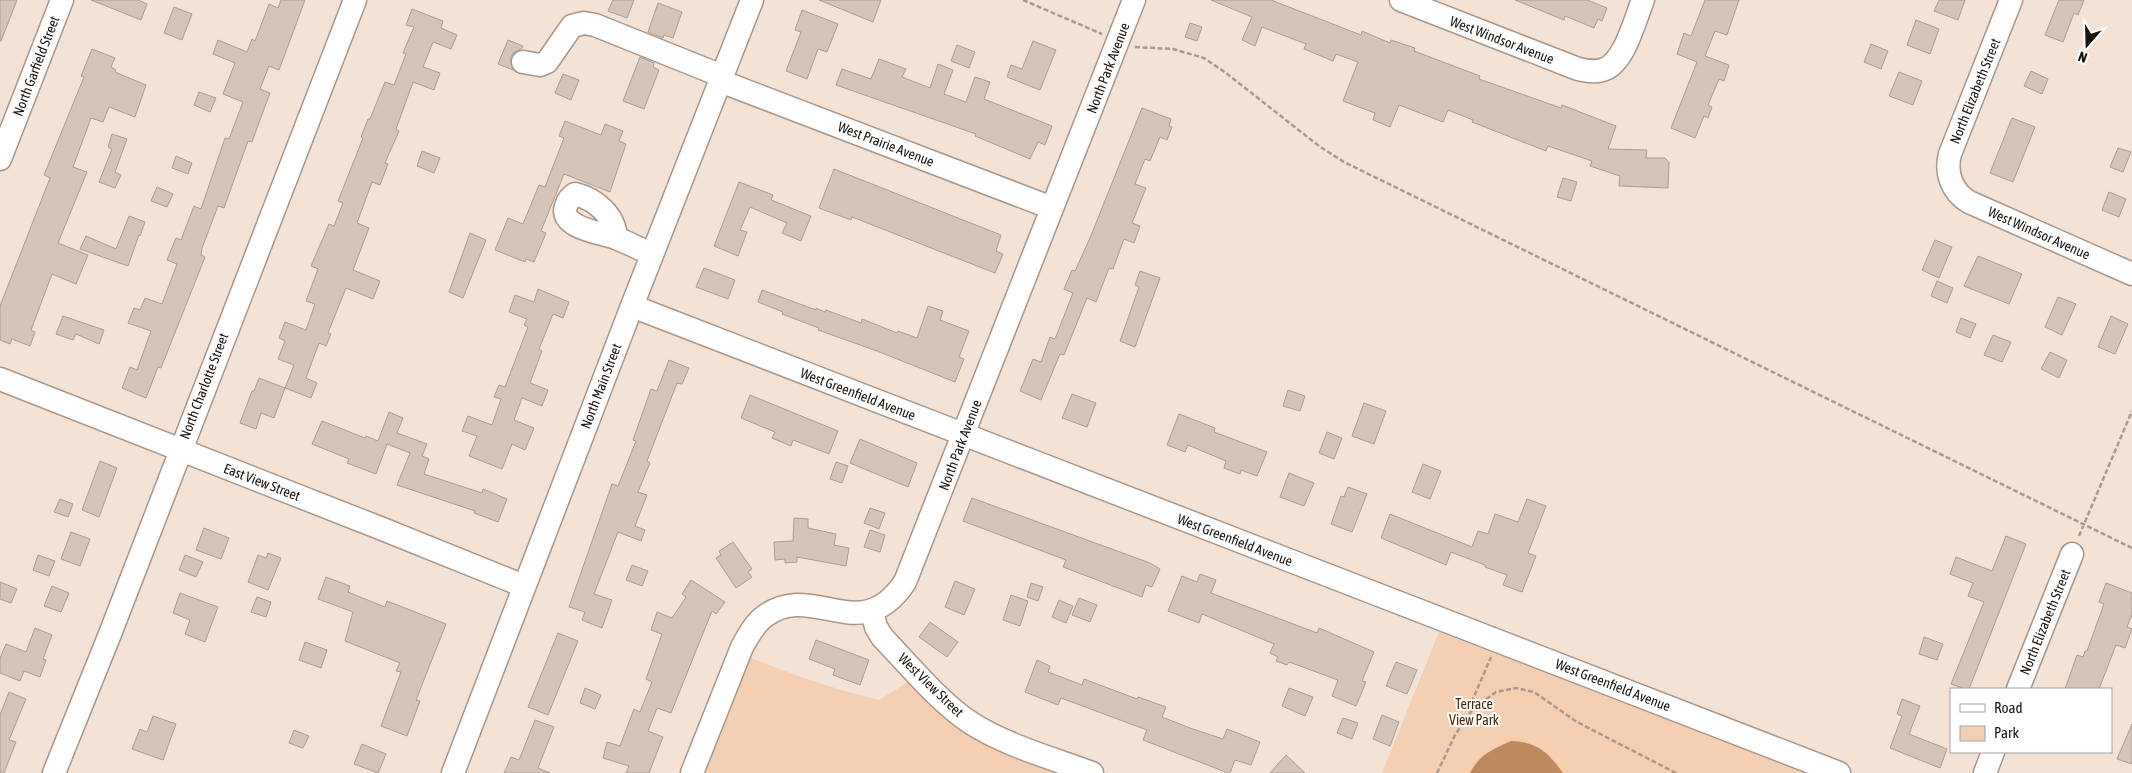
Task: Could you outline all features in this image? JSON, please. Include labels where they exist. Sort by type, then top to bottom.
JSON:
[{"type":"street","name":"North Garfield Street","points":[[0,159],[62,0]]},
{"type":"street","name":"North Charlotte Street","points":[[54,773],[110,634],[179,450],[354,0]]},
{"type":"street","name":"North Main Street","points":[[452,773],[752,0]]},
{"type":"street","name":"North Park Avenue","points":[[692,773],[738,654],[749,633],[763,617],[780,608],[795,605],[853,613],[872,611],[886,604],[897,594],[905,582],[1134,0]]},
{"type":"street","name":"West Windsor Avenue","points":[[1401,0],[1578,69],[1592,72],[1606,69],[1616,61],[1624,48],[1643,0]]},
{"type":"street","name":"North Elizabeth Street","points":[[1951,184],[1948,162],[1950,154],[2011,0]]},
{"type":"street","name":"West Prairie Avenue","points":[[523,62],[540,65],[547,62],[572,26],[584,23],[596,25],[721,78],[1052,208]]},
{"type":"street","name":"West Windsor Avenue","points":[[1951,184],[1962,198],[1969,202],[2132,274]]},
{"type":"street","points":[[616,238],[652,254]]},
{"type":"street","name":"West Greenfield Avenue","points":[[632,306],[1840,773]]},
{"type":"street","name":"East View Street","points":[[0,379],[524,586]]},
{"type":"street","name":"North Elizabeth Street","points":[[2018,688],[2072,554]]},
{"type":"street","name":"West View Street","points":[[872,611],[876,627],[882,636],[948,704],[970,722],[995,736],[1092,773]]},
{"type":"street","points":[[1985,773],[1993,753]]},
{"type":"path","points":[[1023,0],[1108,36]]},
{"type":"path","points":[[1129,45],[1134,47],[1173,49],[1204,58],[1344,162],[2132,548]]},
{"type":"path","points":[[2072,554],[2132,411]]},
{"type":"path","points":[[1472,710],[1473,699],[1498,641]]},
{"type":"path","points":[[1437,773],[1455,735],[1472,710],[1496,692],[1516,688],[1534,692],[1578,722],[1676,773]]},
{"type":"green space","name":"Terrace View Park","points":[[1439,632],[1807,773],[1382,773]]},
{"type":"green space","points":[[749,657],[813,681],[879,700],[913,679],[1069,773],[704,773]]},
{"type":"shaded area","points":[[1511,741],[1528,743],[1542,750],[1563,773],[1470,773],[1483,756]]},
{"type":"building","points":[[0,0],[17,0],[1,41],[0,41]]},
{"type":"building","points":[[91,0],[138,0],[147,4],[141,20]]},
{"type":"building","points":[[281,0],[305,0],[279,70],[269,66],[260,89],[270,93],[252,142],[248,141],[224,208],[218,206],[202,248],[201,255],[205,257],[161,368],[158,367],[146,398],[122,388],[130,367],[137,370],[151,331],[128,323],[134,308],[140,310],[145,298],[162,304],[177,264],[167,260],[176,238],[181,240],[194,206],[201,209],[225,138],[229,139],[243,102],[223,94],[235,63],[213,54],[218,40],[247,52],[252,39],[255,41],[269,4],[278,8]]},
{"type":"building","points":[[613,0],[634,0],[627,18],[608,11]]},
{"type":"building","points":[[819,0],[881,0],[873,22]]},
{"type":"building","points":[[1211,0],[1271,0],[1361,35],[1362,31],[1390,43],[1391,40],[1415,48],[1414,51],[1480,76],[1479,79],[1561,108],[1562,105],[1616,126],[1608,149],[1647,150],[1646,158],[1665,158],[1669,162],[1668,188],[1619,186],[1620,176],[1590,166],[1592,161],[1548,146],[1546,151],[1472,122],[1473,120],[1448,110],[1443,122],[1399,105],[1390,127],[1373,120],[1375,113],[1343,101],[1358,62],[1336,54],[1333,61],[1304,49],[1306,44],[1262,27],[1255,46],[1242,40],[1252,17]]},
{"type":"building","points":[[1515,0],[1587,0],[1607,8],[1602,21],[1598,19],[1594,28],[1565,16],[1564,20]]},
{"type":"building","points":[[1705,0],[1739,0],[1727,35],[1715,31],[1705,56],[1729,65],[1724,81],[1719,79],[1708,105],[1712,107],[1708,118],[1704,116],[1695,138],[1671,128],[1697,62],[1677,54],[1684,33],[1691,36]]},
{"type":"building","points":[[1939,0],[1965,0],[1958,20],[1934,11]]},
{"type":"building","points":[[2059,0],[2084,0],[2078,15],[2074,13],[2063,42],[2045,35]]},
{"type":"building","points":[[658,3],[682,12],[673,38],[664,35],[663,38],[648,32]]},
{"type":"building","points":[[174,7],[192,14],[182,40],[164,33]]},
{"type":"building","points":[[412,9],[443,21],[441,28],[457,35],[451,49],[433,42],[423,67],[440,73],[434,90],[413,82],[396,129],[399,131],[385,163],[388,164],[380,185],[372,182],[357,223],[369,228],[353,270],[380,281],[373,299],[346,288],[328,333],[331,334],[326,346],[319,343],[306,378],[317,383],[311,398],[285,388],[294,365],[278,359],[285,341],[279,338],[285,322],[306,330],[315,304],[306,301],[318,269],[311,266],[329,224],[334,226],[343,203],[338,201],[363,138],[361,137],[368,119],[370,119],[385,82],[394,85],[406,54],[403,53],[414,27],[406,25]]},
{"type":"building","points":[[802,10],[838,24],[827,52],[818,49],[807,79],[786,71],[801,32],[795,30]]},
{"type":"building","points":[[1916,20],[1939,29],[1930,54],[1907,45]]},
{"type":"building","points":[[1190,23],[1202,27],[1197,41],[1185,37]]},
{"type":"building","points":[[508,40],[523,46],[513,53],[510,59],[513,70],[498,64]]},
{"type":"building","points":[[1033,41],[1056,50],[1040,90],[1007,77],[1011,65],[1022,69]]},
{"type":"building","points":[[1871,44],[1888,51],[1881,69],[1864,62]]},
{"type":"building","points":[[957,45],[975,52],[969,68],[951,61]]},
{"type":"building","points":[[92,49],[115,58],[111,67],[116,70],[115,72],[146,85],[135,117],[109,107],[103,122],[91,118],[73,167],[87,172],[58,243],[88,255],[76,284],[52,274],[31,330],[35,332],[30,346],[12,339],[10,344],[0,340],[0,306],[50,178],[44,175],[84,77],[81,76]]},
{"type":"building","points":[[640,57],[654,63],[653,67],[659,70],[644,109],[623,101]]},
{"type":"building","points":[[879,59],[906,69],[902,77],[930,88],[938,64],[953,70],[944,94],[966,102],[975,77],[990,82],[984,99],[1052,126],[1045,145],[1038,142],[1030,159],[975,136],[976,134],[836,85],[842,69],[871,79]]},
{"type":"building","points":[[2031,71],[2048,79],[2042,94],[2024,86]]},
{"type":"building","points":[[1899,72],[1922,81],[1913,105],[1889,96]]},
{"type":"building","points":[[563,74],[579,80],[571,100],[555,93]]},
{"type":"building","points":[[199,92],[216,98],[210,112],[194,105]]},
{"type":"building","points":[[1142,108],[1171,119],[1169,126],[1172,127],[1167,140],[1160,137],[1150,161],[1145,159],[1135,184],[1146,188],[1132,223],[1140,226],[1134,243],[1124,239],[1113,269],[1109,268],[1096,302],[1087,298],[1064,355],[1060,354],[1041,400],[1020,391],[1033,359],[1041,362],[1050,337],[1055,339],[1073,293],[1064,289],[1072,270],[1075,271],[1090,238]]},
{"type":"building","points":[[2012,118],[2035,127],[2013,182],[1990,173]]},
{"type":"building","points":[[565,121],[601,135],[605,124],[623,131],[619,141],[626,144],[610,192],[564,174],[541,231],[546,233],[534,262],[526,259],[525,262],[495,250],[508,218],[523,224],[539,185],[545,187],[564,138],[559,136]]},
{"type":"building","points":[[112,134],[127,139],[115,172],[121,175],[115,188],[99,182],[112,149],[108,147]]},
{"type":"building","points":[[2118,148],[2131,152],[2123,172],[2110,167]]},
{"type":"building","points":[[422,151],[440,158],[434,173],[417,166]]},
{"type":"building","points":[[176,156],[192,163],[188,174],[172,168]]},
{"type":"building","points":[[834,169],[1001,235],[996,251],[1003,254],[995,273],[852,217],[851,220],[819,208]]},
{"type":"building","points":[[1563,178],[1577,182],[1571,201],[1557,197]]},
{"type":"building","points":[[739,182],[773,195],[771,200],[811,216],[801,241],[782,233],[787,223],[750,207],[740,230],[747,232],[738,256],[714,246]]},
{"type":"building","points":[[157,187],[173,194],[167,207],[151,201]]},
{"type":"building","points":[[2109,192],[2126,199],[2119,217],[2102,210]]},
{"type":"building","points":[[129,216],[145,222],[128,266],[80,249],[86,236],[116,249]]},
{"type":"building","points":[[470,233],[486,240],[463,298],[449,292]]},
{"type":"building","points":[[1935,240],[1952,247],[1939,278],[1922,270]]},
{"type":"building","points":[[1978,256],[2022,274],[2009,304],[1964,286]]},
{"type":"building","points":[[704,268],[735,280],[728,299],[696,287]]},
{"type":"building","points":[[1140,271],[1160,278],[1135,347],[1120,341],[1139,287],[1135,285]]},
{"type":"building","points":[[1937,281],[1953,288],[1947,303],[1931,296]]},
{"type":"building","points":[[538,289],[569,302],[563,318],[553,314],[539,349],[542,351],[530,383],[548,390],[542,406],[522,398],[514,420],[534,428],[525,450],[512,444],[502,469],[469,456],[477,436],[462,431],[468,416],[492,425],[501,399],[494,397],[499,385],[505,387],[528,327],[524,325],[527,319],[509,312],[515,295],[534,302]]},
{"type":"building","points":[[762,290],[816,310],[816,308],[825,312],[826,310],[861,323],[862,319],[897,333],[898,331],[917,338],[928,306],[943,311],[940,320],[969,331],[959,357],[964,359],[955,382],[818,330],[819,328],[782,314],[783,312],[758,302]]},
{"type":"building","points":[[2058,297],[2076,304],[2062,335],[2045,327]]},
{"type":"building","points":[[63,316],[104,330],[99,344],[76,334],[73,340],[56,334]]},
{"type":"building","points":[[2111,316],[2128,324],[2115,354],[2098,347]]},
{"type":"building","points":[[1961,318],[1976,324],[1970,338],[1956,332]]},
{"type":"building","points":[[1993,335],[2011,342],[2002,362],[1984,355]]},
{"type":"building","points":[[2050,352],[2067,360],[2059,378],[2041,369]]},
{"type":"building","points":[[669,360],[689,368],[682,384],[677,383],[647,461],[650,463],[638,492],[647,495],[635,526],[645,530],[641,541],[618,532],[594,594],[612,600],[602,628],[582,620],[585,612],[569,607],[612,484],[618,486],[636,441],[633,440],[651,389],[657,391]]},
{"type":"building","points":[[259,378],[285,388],[274,418],[261,413],[256,429],[240,423]]},
{"type":"building","points":[[1288,390],[1305,396],[1300,411],[1283,406]]},
{"type":"building","points":[[1072,394],[1096,403],[1087,427],[1062,418]]},
{"type":"building","points":[[750,395],[838,431],[829,454],[793,440],[791,446],[772,438],[775,432],[741,418]]},
{"type":"building","points":[[1364,403],[1386,411],[1374,444],[1352,436]]},
{"type":"building","points":[[389,412],[403,418],[397,433],[427,444],[422,456],[429,459],[424,474],[482,493],[483,489],[507,499],[498,522],[474,513],[475,511],[397,485],[410,453],[387,444],[376,474],[347,463],[349,459],[312,444],[322,421],[365,438],[366,436],[378,441]]},
{"type":"building","points":[[1179,414],[1215,428],[1214,432],[1267,452],[1257,476],[1241,470],[1240,474],[1224,468],[1226,461],[1188,445],[1185,452],[1167,445]]},
{"type":"building","points":[[1327,432],[1342,438],[1334,459],[1319,453]]},
{"type":"building","points":[[860,439],[917,463],[908,487],[850,463]]},
{"type":"building","points":[[100,461],[117,468],[99,517],[82,510]]},
{"type":"building","points":[[836,462],[848,466],[842,483],[830,479]]},
{"type":"building","points":[[1423,464],[1441,471],[1430,499],[1412,492]]},
{"type":"building","points":[[1289,473],[1314,483],[1304,506],[1280,497]]},
{"type":"building","points":[[1348,487],[1367,494],[1352,532],[1331,524],[1341,496],[1344,497]]},
{"type":"building","points":[[972,498],[1150,563],[1160,569],[1152,587],[1146,585],[1142,597],[1063,567],[1066,560],[963,521]]},
{"type":"building","points":[[60,499],[73,504],[68,517],[54,512]]},
{"type":"building","points":[[1527,499],[1546,506],[1528,553],[1536,556],[1522,592],[1503,585],[1507,575],[1485,567],[1485,565],[1451,552],[1446,565],[1381,538],[1390,514],[1472,547],[1478,531],[1488,534],[1495,514],[1518,522]]},
{"type":"building","points":[[870,508],[885,513],[879,529],[864,523]]},
{"type":"building","points":[[794,518],[808,519],[808,528],[836,534],[834,545],[849,548],[846,566],[797,557],[797,562],[785,563],[785,559],[775,560],[774,542],[793,541]]},
{"type":"building","points":[[204,528],[229,538],[221,559],[196,550]]},
{"type":"building","points":[[870,530],[885,535],[880,552],[864,547]]},
{"type":"building","points":[[71,532],[90,539],[80,566],[61,559]]},
{"type":"building","points":[[2006,536],[2026,544],[1969,688],[1962,688],[1951,684],[1984,602],[1968,596],[1973,583],[1950,574],[1956,557],[1992,571]]},
{"type":"building","points":[[733,542],[752,569],[748,572],[752,577],[736,588],[716,558],[721,555],[719,551]]},
{"type":"building","points":[[268,553],[281,558],[268,590],[248,582],[258,555],[266,558]]},
{"type":"building","points":[[38,555],[55,561],[49,576],[33,570]]},
{"type":"building","points":[[185,555],[203,562],[196,577],[179,570]]},
{"type":"building","points":[[632,565],[648,571],[642,586],[626,580]]},
{"type":"building","points":[[1200,574],[1216,580],[1211,593],[1317,633],[1319,628],[1374,652],[1362,681],[1366,682],[1356,706],[1332,696],[1338,680],[1289,662],[1287,665],[1276,661],[1278,657],[1270,653],[1274,644],[1202,614],[1199,623],[1168,611],[1182,576],[1197,582]]},
{"type":"building","points":[[326,577],[350,586],[348,592],[385,607],[387,601],[446,624],[416,700],[420,701],[407,736],[381,726],[401,672],[396,671],[400,663],[345,641],[353,612],[318,599]]},
{"type":"building","points":[[691,580],[725,602],[716,614],[712,611],[671,713],[657,708],[648,731],[663,737],[649,773],[626,773],[629,766],[603,758],[607,742],[620,746],[634,709],[640,712],[652,682],[646,679],[662,634],[651,630],[657,612],[672,618],[686,597],[682,594]]},
{"type":"building","points":[[955,581],[975,589],[964,615],[945,607]]},
{"type":"building","points":[[0,582],[17,589],[11,603],[0,599]]},
{"type":"building","points":[[1031,583],[1043,587],[1038,601],[1027,597]]},
{"type":"building","points":[[2106,583],[2132,593],[2132,614],[2127,627],[2132,629],[2125,648],[2116,645],[2099,688],[2065,688],[2077,655],[2083,657],[2085,651],[2087,651],[2104,604],[2099,602]]},
{"type":"building","points":[[52,586],[69,593],[61,612],[44,606]]},
{"type":"building","points":[[180,593],[218,607],[205,642],[185,634],[190,620],[173,613]]},
{"type":"building","points":[[1011,595],[1028,601],[1020,626],[1003,620]]},
{"type":"building","points":[[257,597],[271,602],[266,617],[251,612]]},
{"type":"building","points":[[1079,598],[1097,605],[1090,622],[1072,615]]},
{"type":"building","points":[[1059,600],[1073,606],[1066,623],[1052,617]]},
{"type":"building","points":[[930,622],[958,642],[947,657],[919,637]]},
{"type":"building","points":[[35,628],[52,635],[43,659],[46,660],[40,677],[24,671],[20,681],[0,673],[0,658],[6,644],[26,652]]},
{"type":"building","points":[[558,633],[578,641],[548,715],[528,707]]},
{"type":"building","points":[[1924,637],[1943,644],[1937,660],[1919,654]]},
{"type":"building","points":[[816,640],[869,660],[860,685],[833,675],[835,669],[809,659]]},
{"type":"building","points":[[305,642],[327,650],[321,668],[299,660]]},
{"type":"building","points":[[1037,660],[1050,666],[1048,672],[1082,685],[1084,679],[1137,699],[1138,697],[1166,707],[1162,717],[1190,728],[1223,739],[1227,729],[1260,742],[1251,765],[1235,760],[1230,773],[1228,773],[1143,740],[1147,730],[1061,698],[1058,705],[1025,692]]},
{"type":"building","points":[[1396,662],[1417,670],[1407,694],[1386,686]]},
{"type":"building","points":[[585,688],[601,695],[595,709],[580,703]]},
{"type":"building","points":[[1289,688],[1313,697],[1305,716],[1282,706]]},
{"type":"building","points":[[9,692],[26,699],[9,740],[16,742],[4,773],[0,773],[0,715]]},
{"type":"building","points":[[1902,699],[1920,706],[1909,734],[1947,749],[1940,768],[1890,748],[1902,716],[1897,714]]},
{"type":"building","points":[[1382,715],[1399,722],[1390,746],[1373,739]]},
{"type":"building","points":[[153,716],[176,724],[163,760],[132,749],[140,729],[147,732]]},
{"type":"building","points":[[1343,718],[1358,723],[1352,739],[1337,733]]},
{"type":"building","points":[[535,720],[554,727],[538,768],[550,773],[504,773],[511,757],[519,760]]},
{"type":"building","points":[[2132,724],[2132,764],[2117,759]]},
{"type":"building","points":[[294,730],[309,736],[303,748],[289,743]]},
{"type":"building","points":[[362,744],[386,754],[378,773],[354,764]]},
{"type":"building","points":[[1286,755],[1305,773],[1270,773]]}]
